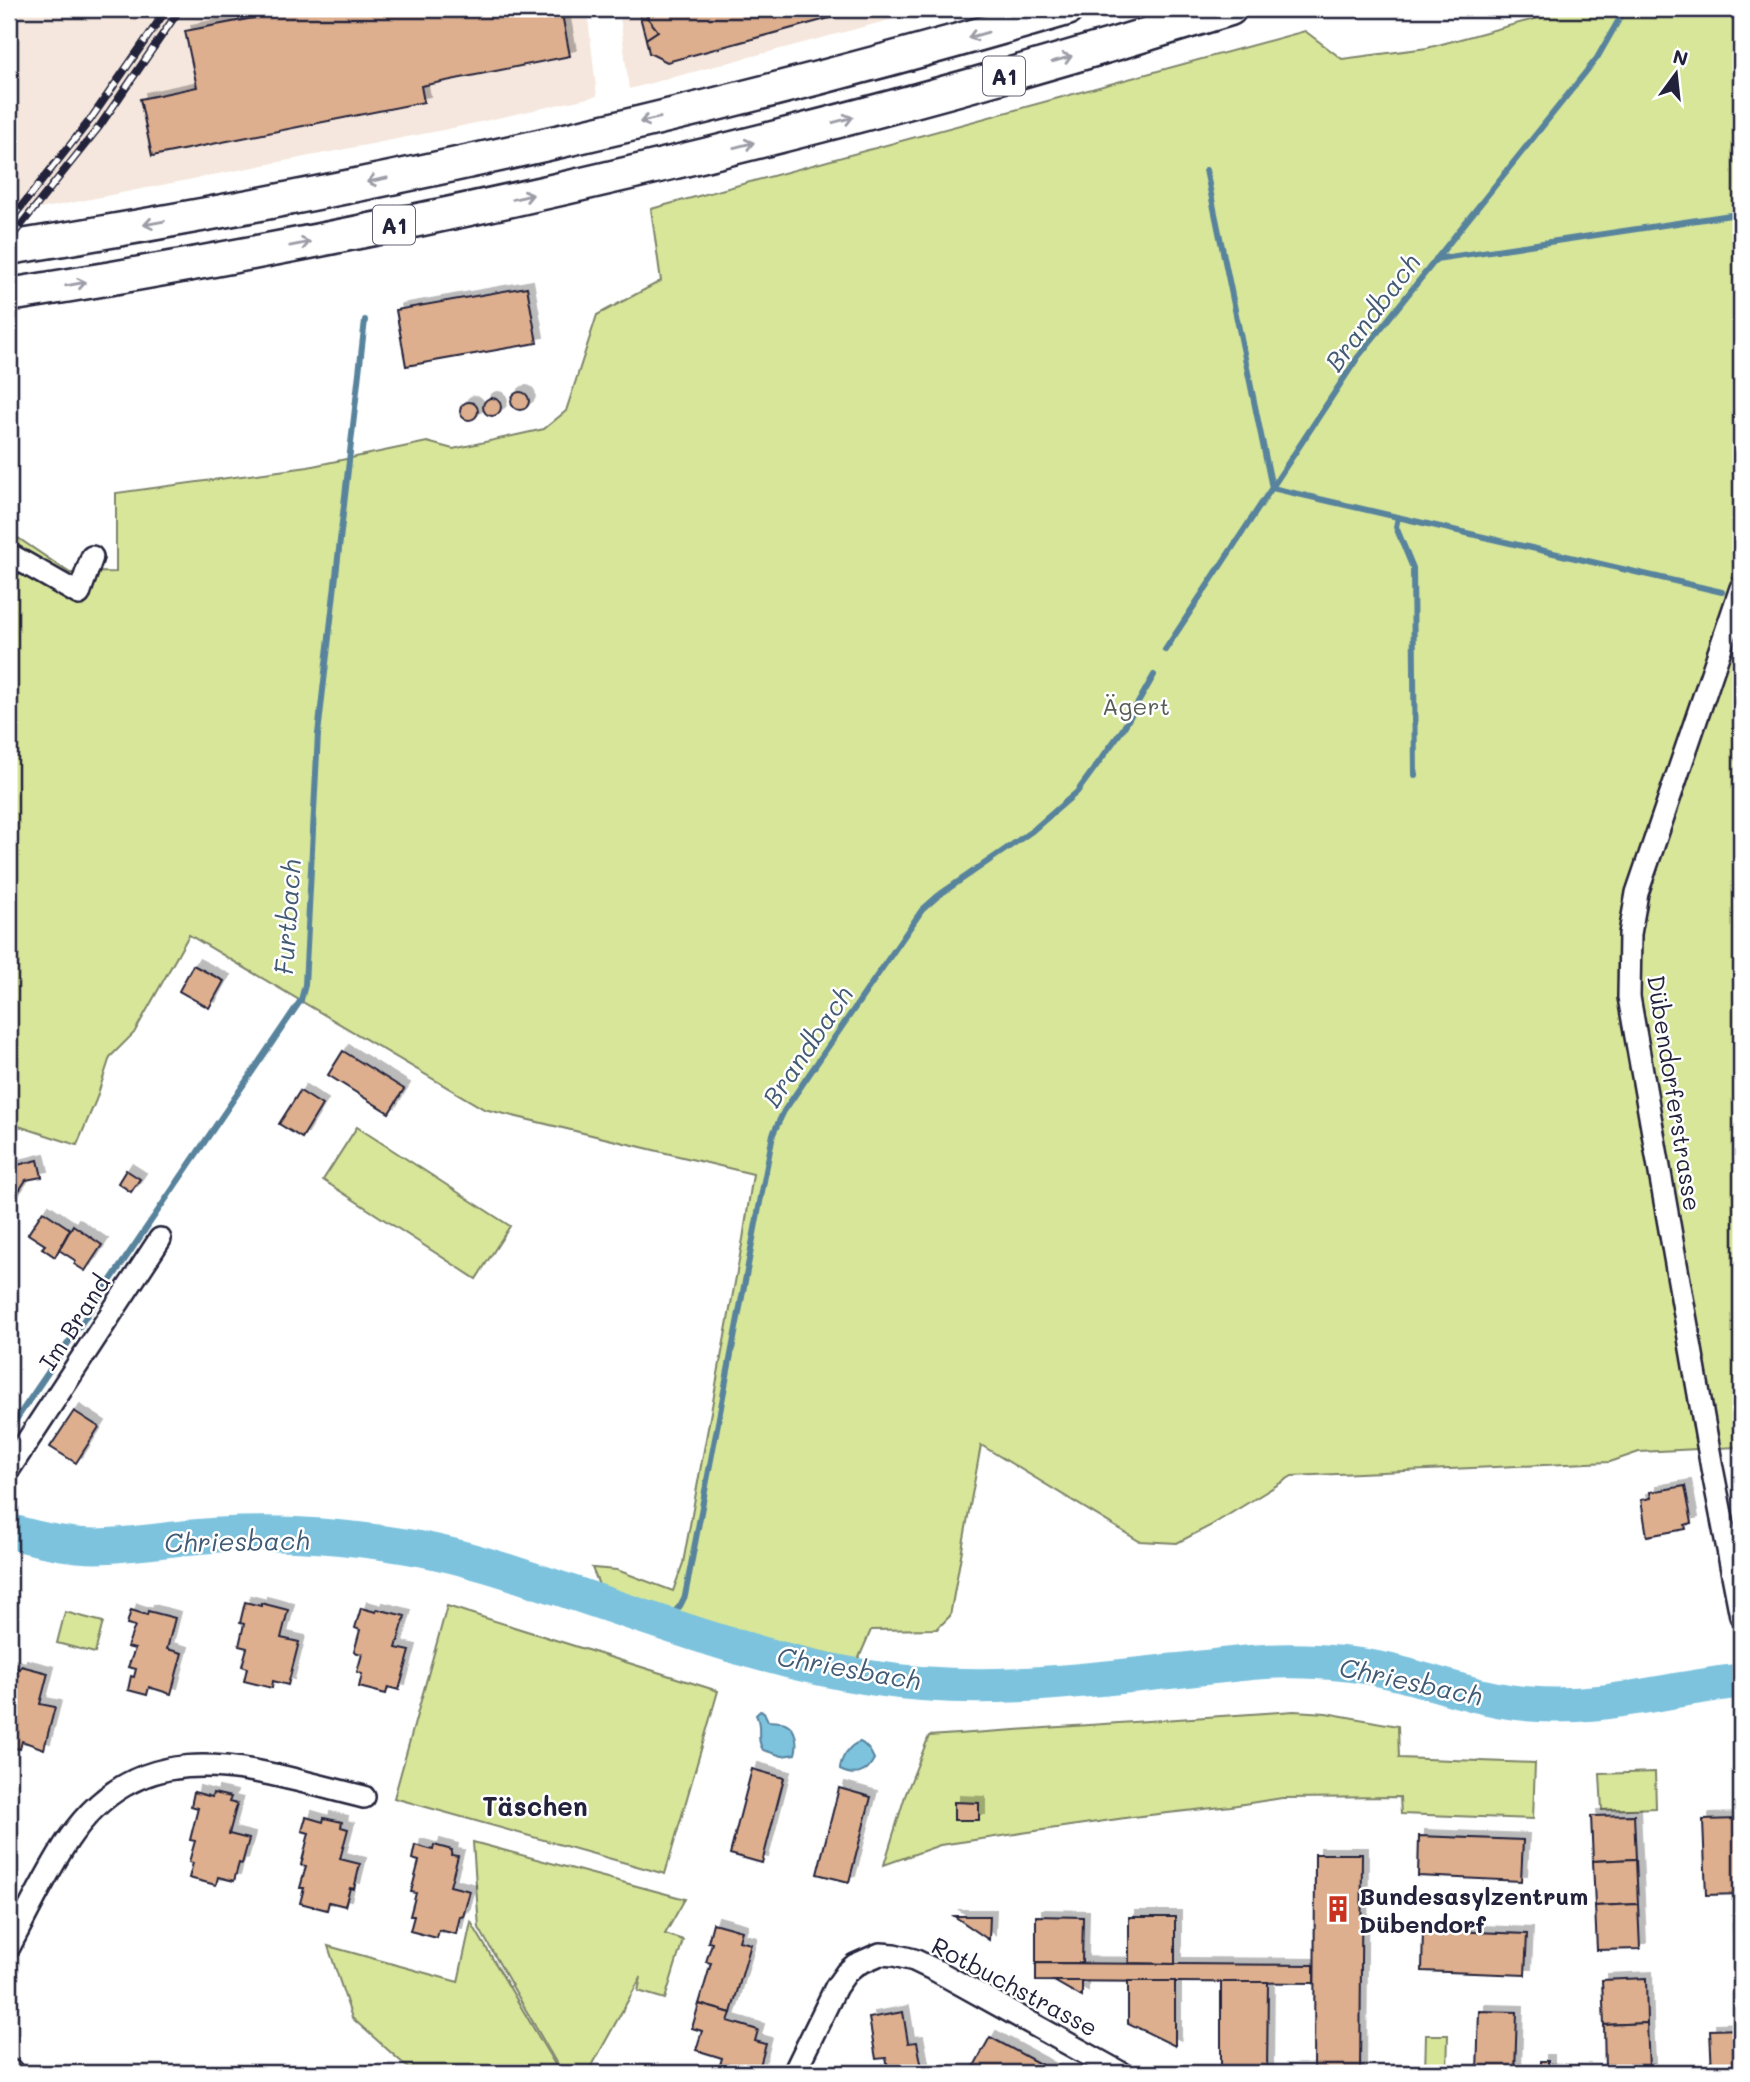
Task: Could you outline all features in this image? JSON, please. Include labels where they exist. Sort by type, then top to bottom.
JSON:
[{"type":"highway","name":"A1","points":[[9,248],[249,206],[561,141],[871,64],[1067,9]]},
{"type":"highway","name":"A1","points":[[9,295],[258,252],[572,186],[883,109],[1230,9]]},
{"type":"street","points":[[9,554],[79,594],[92,558]]},
{"type":"street","name":"Dübendorferstrasse","points":[[1741,589],[1637,893],[1630,934],[1629,998],[1712,1468],[1741,1616]]},
{"type":"street","name":"Im Brand","points":[[9,1469],[160,1239]]},
{"type":"street","points":[[9,1947],[68,1840],[93,1810],[113,1793],[139,1777],[168,1768],[212,1765],[255,1771],[364,1797]]},
{"type":"street","name":"Rotbuchstrasse","points":[[794,2073],[836,1987],[846,1973],[867,1958],[880,1954],[915,1960],[1121,2073]]},
{"type":"street","points":[[9,2070],[14,2073]]},
{"type":"shaded area","points":[[9,9],[587,9],[597,96],[448,129],[9,215]]},
{"type":"shaded area","points":[[619,9],[931,9],[629,89]]},
{"type":"green space","name":"Ägert","points":[[1555,9],[1741,9],[1741,1460],[1737,1447],[1639,1452],[1610,1462],[1292,1476],[1177,1543],[1139,1541],[981,1445],[950,1616],[937,1629],[871,1630],[858,1660],[726,1631],[599,1585],[592,1568],[617,1570],[673,1591],[683,1563],[753,1174],[484,1109],[189,935],[134,1033],[110,1057],[77,1145],[9,1123],[9,532],[70,573],[116,572],[116,493],[308,467],[427,442],[453,449],[544,429],[566,411],[597,315],[661,281],[651,209],[1305,31],[1342,59],[1427,48],[1538,18]]},
{"type":"green space","points":[[357,1127],[510,1226],[476,1279],[323,1180]]},
{"type":"green space","points":[[447,1606],[718,1691],[665,1874],[394,1798]]},
{"type":"green space","points":[[65,1612],[103,1622],[95,1653],[57,1643]]},
{"type":"green space","points":[[1294,1711],[1326,1713],[1398,1726],[1399,1758],[1535,1763],[1533,1819],[1401,1814],[1400,1797],[1282,1798],[940,1845],[884,1865],[905,1796],[929,1736]]},
{"type":"green space","points":[[1655,1772],[1656,1808],[1602,1810],[1600,1774]]},
{"type":"green space","points":[[473,1842],[685,1899],[665,1934],[683,1940],[665,1999],[638,1991],[641,1977],[588,2073],[562,2073],[479,1928]]},
{"type":"green space","points":[[471,1922],[560,2073],[414,2073],[352,2018],[328,1946],[458,1982]]},
{"type":"green space","points":[[1426,2035],[1448,2035],[1447,2073],[1425,2073]]},
{"type":"water","points":[[760,1711],[764,1712],[768,1721],[789,1725],[796,1741],[795,1754],[782,1756],[763,1750],[756,1715]]},
{"type":"water","points":[[860,1742],[873,1756],[871,1764],[860,1773],[840,1770],[846,1753]]},
{"type":"building","points":[[300,9],[545,9],[547,17],[562,14],[570,56],[421,86],[424,102],[152,156],[140,99],[197,87],[185,31]]},
{"type":"building","points":[[545,9],[571,9],[572,12],[547,17]]},
{"type":"building","points":[[638,9],[657,9],[647,17],[658,31],[646,39]]},
{"type":"building","points":[[657,9],[863,9],[667,62],[649,53],[646,39],[658,31],[647,17]]},
{"type":"building","points":[[527,287],[537,343],[406,366],[396,310]]},
{"type":"building","points":[[520,392],[526,395],[529,401],[526,407],[520,410],[514,407],[511,401],[514,395]]},
{"type":"building","points":[[492,398],[498,401],[501,407],[498,413],[492,416],[486,413],[483,407],[486,401]]},
{"type":"building","points":[[469,402],[475,405],[478,411],[475,417],[469,420],[463,417],[460,411],[463,405]]},
{"type":"building","points":[[193,965],[224,981],[209,1008],[179,991]]},
{"type":"building","points":[[343,1051],[404,1089],[389,1113],[328,1075]]},
{"type":"building","points":[[300,1091],[322,1105],[302,1138],[279,1124]]},
{"type":"building","points":[[38,1160],[42,1177],[26,1180],[11,1203],[9,1167]]},
{"type":"building","points":[[126,1170],[140,1179],[131,1192],[118,1183]]},
{"type":"building","points":[[43,1211],[70,1229],[55,1257],[42,1248],[45,1245],[28,1234]]},
{"type":"building","points":[[73,1225],[102,1245],[85,1271],[74,1264],[76,1261],[59,1250]]},
{"type":"building","points":[[74,1411],[99,1427],[76,1463],[50,1447]]},
{"type":"building","points":[[1685,1486],[1692,1523],[1685,1525],[1686,1529],[1647,1536],[1641,1500],[1651,1498],[1650,1492]]},
{"type":"building","points":[[245,1602],[288,1610],[281,1638],[299,1642],[288,1685],[273,1681],[272,1688],[244,1681],[247,1668],[242,1666],[247,1648],[239,1646],[244,1624],[240,1623]]},
{"type":"building","points":[[361,1608],[405,1616],[396,1648],[410,1651],[399,1690],[388,1687],[386,1694],[359,1687],[362,1674],[357,1672],[362,1654],[354,1652],[360,1630],[355,1628]]},
{"type":"building","points":[[131,1610],[175,1618],[167,1649],[182,1653],[171,1694],[149,1687],[147,1695],[128,1690],[131,1676],[134,1677],[136,1669],[128,1667],[135,1649],[127,1647],[135,1626],[127,1624]]},
{"type":"building","points":[[9,1666],[20,1669],[21,1666],[48,1673],[40,1704],[55,1707],[44,1749],[22,1741],[20,1749],[9,1747]]},
{"type":"building","points":[[752,1769],[784,1778],[762,1863],[730,1854]]},
{"type":"building","points":[[839,1788],[871,1797],[849,1882],[817,1874]]},
{"type":"building","points":[[194,1792],[212,1797],[213,1793],[231,1797],[229,1802],[237,1804],[229,1834],[249,1839],[234,1881],[218,1877],[216,1885],[189,1878],[193,1863],[189,1862],[195,1841],[190,1840],[198,1808],[191,1806]]},
{"type":"building","points":[[954,1802],[979,1803],[979,1820],[954,1820]]},
{"type":"building","points":[[1634,1815],[1636,1859],[1593,1861],[1591,1816]]},
{"type":"building","points":[[306,1817],[323,1822],[324,1818],[342,1822],[341,1827],[348,1829],[340,1859],[360,1864],[354,1889],[350,1888],[345,1906],[329,1902],[327,1910],[300,1903],[304,1888],[300,1888],[306,1866],[301,1865],[309,1833],[302,1831]]},
{"type":"building","points":[[1738,1819],[1741,1894],[1706,1895],[1703,1820]]},
{"type":"building","points":[[1419,1836],[1523,1840],[1521,1881],[1418,1876]]},
{"type":"building","points":[[415,1845],[433,1850],[434,1845],[452,1850],[451,1855],[458,1856],[450,1886],[470,1891],[456,1934],[439,1930],[437,1938],[410,1931],[414,1916],[410,1916],[416,1893],[411,1892],[419,1861],[412,1859]]},
{"type":"building","name":"Bundesasylzentrum Dübendorf","points":[[1315,1854],[1362,1854],[1360,2073],[1314,2073]]},
{"type":"building","points":[[1636,1859],[1638,1904],[1595,1906],[1593,1861]]},
{"type":"building","points":[[1638,1904],[1640,1949],[1597,1950],[1595,1906]]},
{"type":"building","points":[[954,1916],[990,1916],[989,1940]]},
{"type":"building","points":[[1036,1916],[1083,1917],[1082,1963],[1036,1963]]},
{"type":"building","points":[[1129,1917],[1175,1917],[1175,1964],[1129,1963]]},
{"type":"building","points":[[713,1923],[742,1931],[739,1941],[751,1944],[731,2013],[699,2004],[711,1963],[706,1962],[712,1943],[708,1942]]},
{"type":"building","points":[[1733,1924],[1741,1924],[1741,2002],[1738,2002]]},
{"type":"building","points":[[1423,1930],[1527,1934],[1525,1975],[1422,1971]]},
{"type":"building","points":[[1036,1963],[1314,1965],[1314,1983],[1036,1981]]},
{"type":"building","points":[[1646,1978],[1647,2023],[1604,2025],[1602,1980]]},
{"type":"building","points":[[1054,1981],[1082,1981],[1082,1997]]},
{"type":"building","points":[[1128,1981],[1175,1981],[1175,2046],[1128,2023]]},
{"type":"building","points":[[1221,1982],[1268,1982],[1267,2073],[1234,2073],[1221,2068]]},
{"type":"building","points":[[699,2004],[731,2013],[728,2021],[758,2030],[755,2041],[766,2044],[758,2073],[720,2065],[722,2058],[696,2050],[702,2031],[692,2028]]},
{"type":"building","points":[[1479,2011],[1517,2012],[1515,2073],[1477,2073]]},
{"type":"building","points":[[903,2012],[908,2043],[917,2042],[923,2073],[889,2073],[886,2058],[876,2059],[869,2018]]},
{"type":"building","points":[[1647,2023],[1649,2069],[1605,2070],[1604,2025]]},
{"type":"building","points":[[1741,2029],[1741,2073],[1712,2073],[1710,2030]]},
{"type":"building","points":[[990,2037],[1040,2064],[1035,2073],[988,2073],[974,2066]]},
{"type":"building","points":[[1541,2061],[1548,2061],[1548,2073],[1541,2073]]},
{"type":"building","points":[[1040,2064],[1056,2073],[1035,2073]]},
{"type":"waterway","name":"Brandbach","points":[[1165,650],[1358,357],[1597,58],[1625,9]]},
{"type":"waterway","points":[[1206,170],[1272,488],[1722,592]]},
{"type":"waterway","points":[[1436,259],[1731,215]]},
{"type":"waterway","name":"Furtbach","points":[[9,1430],[301,1000],[305,985],[318,734],[365,320]]},
{"type":"waterway","points":[[1398,517],[1396,527],[1413,568],[1415,775]]},
{"type":"waterway","name":"Brandbach","points":[[665,1622],[680,1606],[685,1596],[773,1134],[784,1111],[922,910],[939,895],[1032,831],[1077,792],[1123,729],[1154,675]]},
{"type":"waterway","name":"Chriesbach","points":[[9,1531],[85,1546],[188,1537],[270,1534],[346,1538],[397,1545],[491,1566],[675,1627],[793,1662],[911,1683],[1023,1685],[1255,1662],[1305,1661],[1372,1667],[1496,1699],[1558,1705],[1611,1701],[1741,1681]]},
{"type":"railway","points":[[9,222],[90,120],[167,9]]},
{"type":"railway","points":[[9,240],[99,127],[180,9]]},
{"type":"place","name":"Bundesasylzentrum Dübendorf","points":[[1338,1909]]},
{"type":"district","name":"Täschen","points":[[535,1806]]}]
